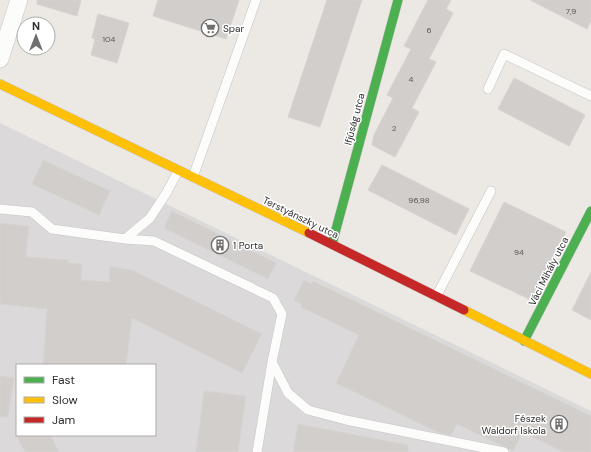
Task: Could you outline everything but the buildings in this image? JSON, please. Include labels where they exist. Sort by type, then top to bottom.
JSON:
[{"type":"main road","name":"Ifjúság utca","points":[[332,244],[398,0]]},
{"type":"main road","name":"Terstyánszky utca","points":[[0,84],[332,244],[591,374]]},
{"type":"main road","name":"Váci Mihály utca","points":[[524,341],[591,211]]},
{"type":"street","points":[[0,59],[19,0]]},
{"type":"lane","points":[[193,177],[256,0]]},
{"type":"lane","points":[[488,89],[504,54],[591,96]]},
{"type":"lane","points":[[124,239],[150,218],[167,192],[178,171]]},
{"type":"lane","points":[[436,297],[491,191]]},
{"type":"lane","points":[[0,209],[32,212],[52,229],[124,239],[154,241],[273,298],[282,314],[272,362],[257,452]]},
{"type":"lane","points":[[272,362],[288,393],[308,410],[346,420],[504,452]]},
{"type":"shaded area","points":[[0,123],[591,411],[591,452],[0,452]]},
{"type":"traffic: fast","points":[[332,244],[398,0]]},
{"type":"traffic: fast","points":[[524,341],[591,211]]},
{"type":"traffic: slow","points":[[0,84],[309,233]]},
{"type":"traffic: slow","points":[[464,310],[591,374]]},
{"type":"traffic: jam","points":[[309,233],[464,310]]},
{"type":"place","name":"Spar","points":[[210,28]]},
{"type":"place","name":"1 Porta","points":[[220,245]]},
{"type":"place","name":"Fészek Waldorf Iskola","points":[[559,424]]}]
